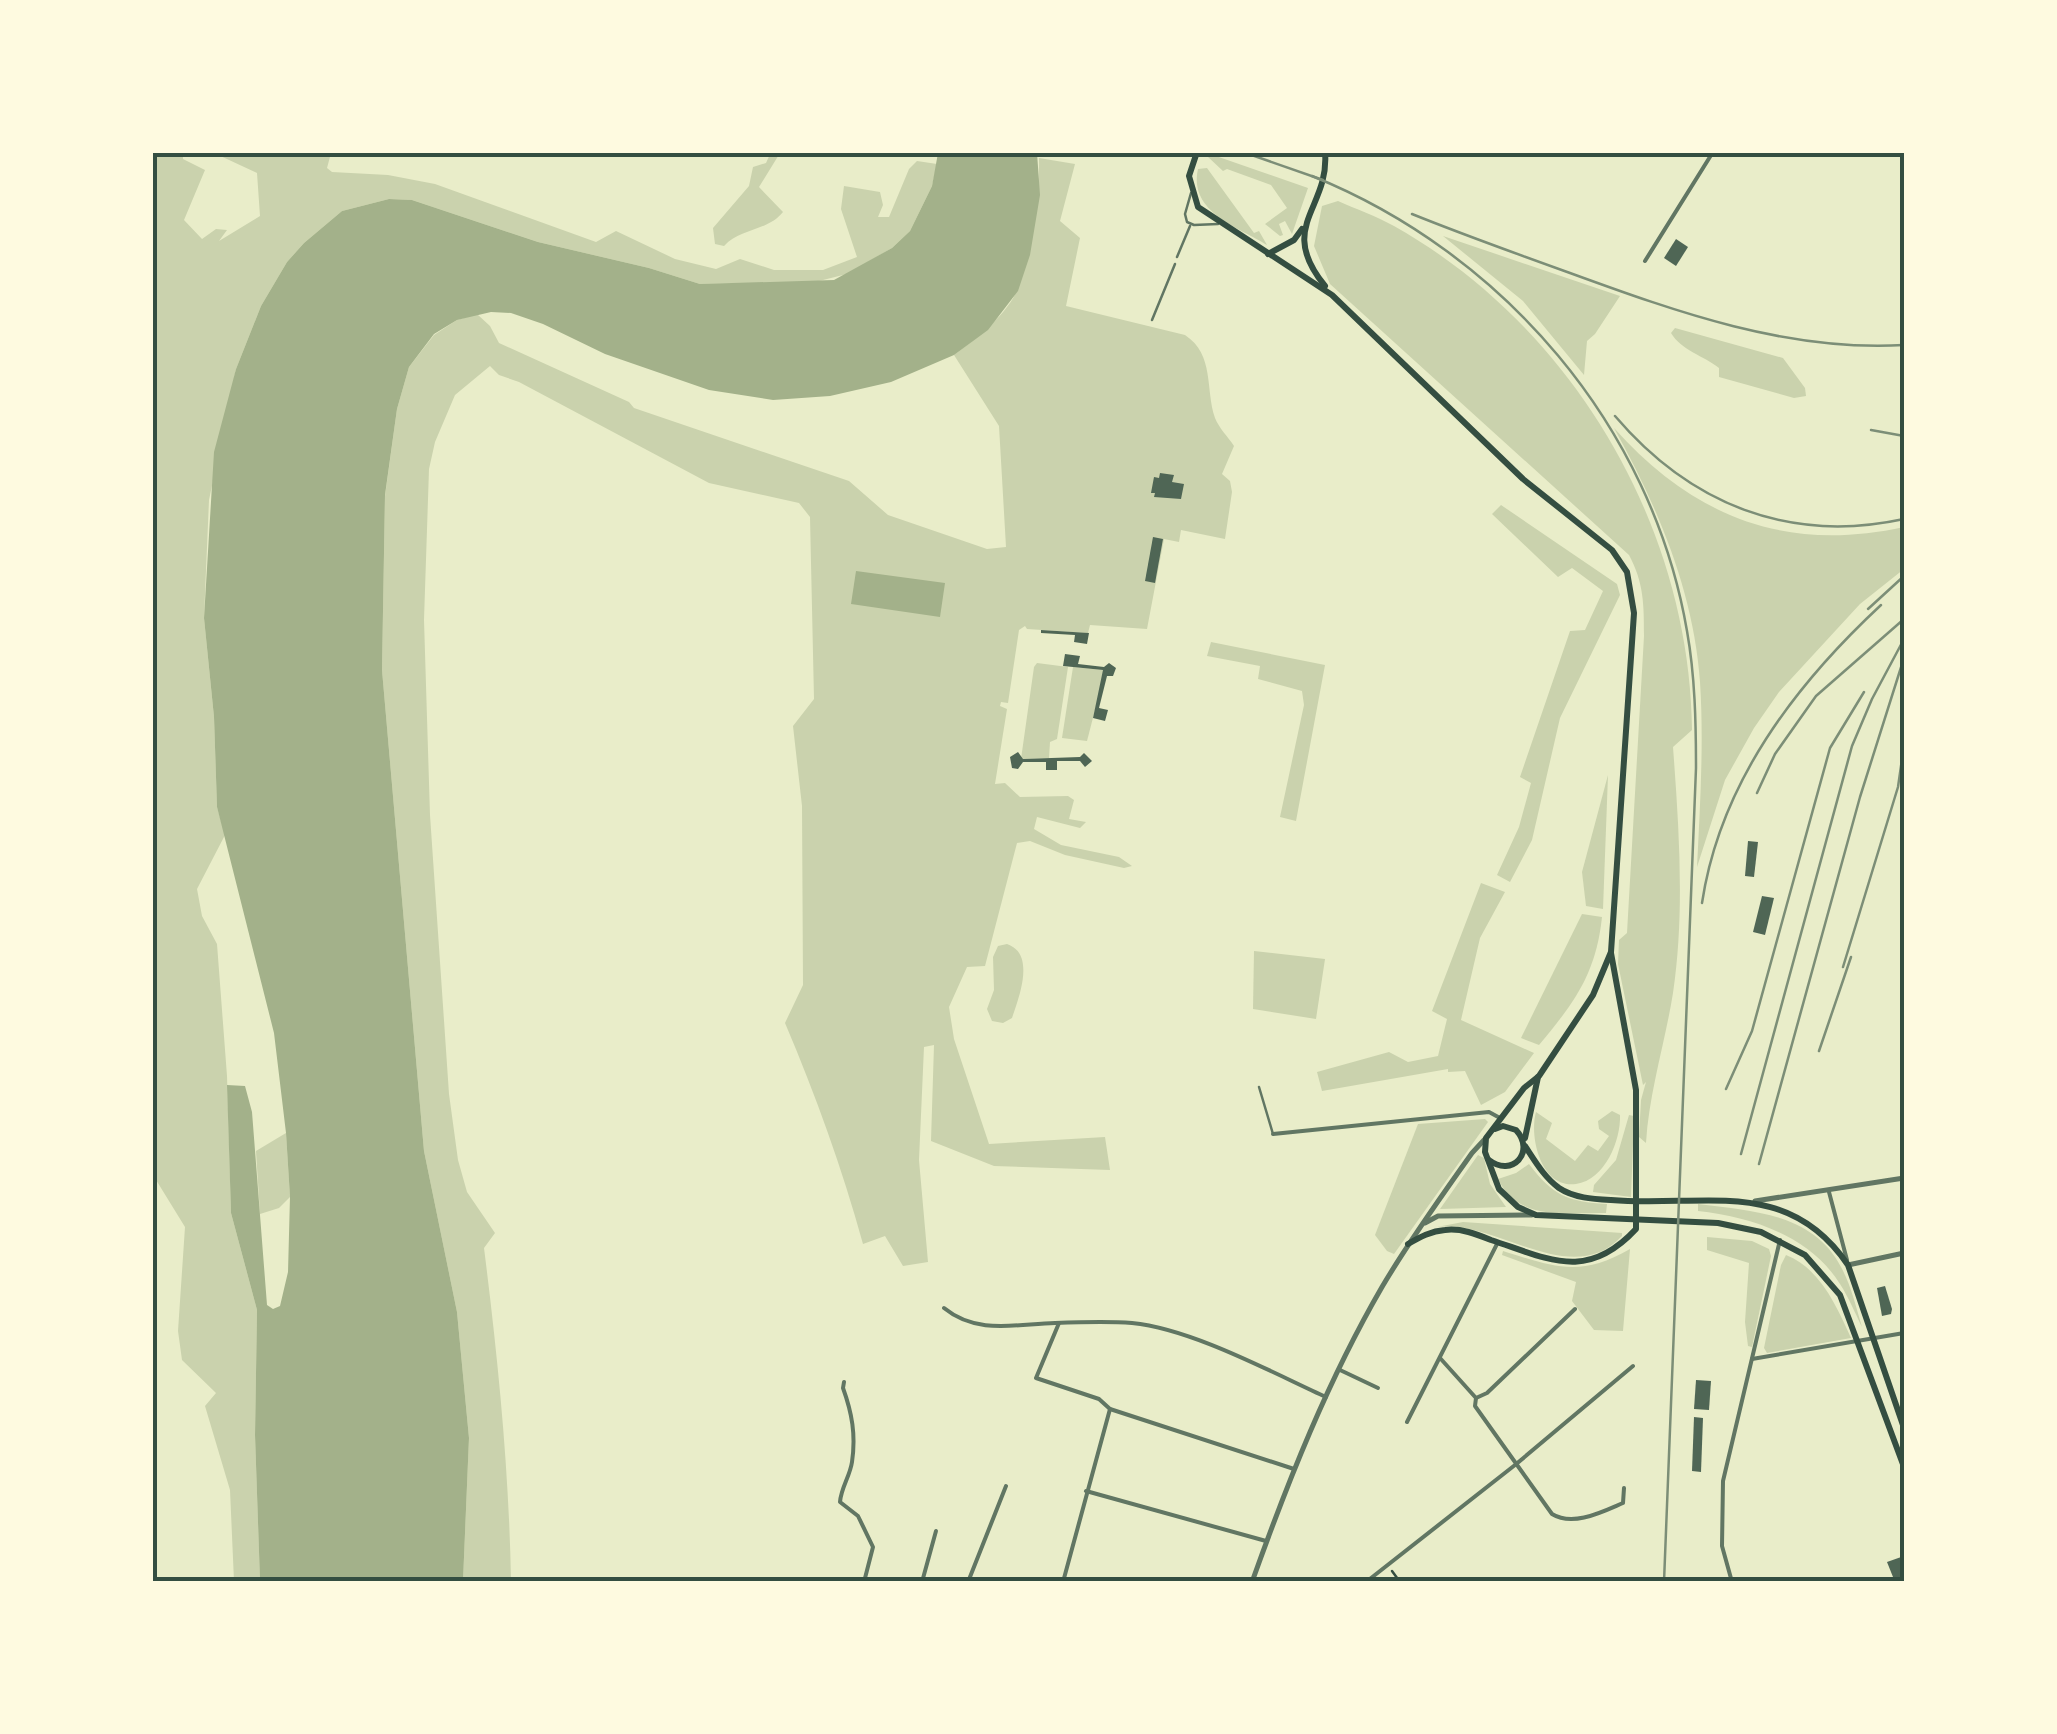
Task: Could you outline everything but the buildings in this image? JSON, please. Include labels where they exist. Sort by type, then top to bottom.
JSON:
[{"type":"main road","points":[[1198,152],[1189,176],[1198,207],[1332,295],[1513,470],[1612,550],[1628,572],[1634,613],[1611,952],[1636,1090],[1636,1229],[1621,1245],[1594,1260],[1559,1263],[1462,1230],[1428,1233],[1408,1244]]},
{"type":"main road","points":[[1268,254],[1294,240],[1304,226],[1324,174],[1325,152]]},
{"type":"main road","points":[[1304,226],[1307,258],[1332,295]]},
{"type":"main road","points":[[1611,952],[1593,994],[1539,1076],[1524,1088],[1488,1135],[1485,1152],[1493,1178],[1505,1197],[1536,1215],[1718,1223],[1762,1232],[1804,1255],[1840,1296],[1904,1467]]},
{"type":"main road","points":[[1488,1159],[1494,1164],[1511,1166],[1524,1155],[1539,1076]]},
{"type":"main road","points":[[1488,1135],[1503,1126],[1510,1127],[1559,1188],[1573,1195],[1622,1201],[1755,1201],[1816,1228],[1848,1266],[1904,1428]]},
{"type":"street","points":[[1645,261],[1713,152]]},
{"type":"street","points":[[1273,1134],[1489,1112],[1501,1119]]},
{"type":"street","points":[[1252,1582],[1294,1470],[1380,1290],[1408,1244],[1488,1135]]},
{"type":"street","points":[[1755,1201],[1904,1178]]},
{"type":"street","points":[[1829,1192],[1848,1266],[1904,1252]]},
{"type":"street","points":[[1422,1224],[1438,1216],[1536,1215]]},
{"type":"street","points":[[1732,1582],[1722,1546],[1721,1498],[1780,1240]]},
{"type":"street","points":[[1407,1422],[1498,1242]]},
{"type":"street","points":[[944,1308],[980,1326],[1059,1322],[1148,1326],[1204,1343],[1327,1397]]},
{"type":"street","points":[[1476,1398],[1488,1393],[1575,1309]]},
{"type":"street","points":[[1059,1322],[1036,1378],[1099,1399],[1110,1408],[1294,1470]]},
{"type":"street","points":[[1752,1360],[1904,1334]]},
{"type":"street","points":[[1440,1358],[1476,1398],[1475,1406],[1552,1514],[1564,1520],[1623,1503],[1624,1488]]},
{"type":"street","points":[[1366,1582],[1516,1465],[1634,1366]]},
{"type":"street","points":[[1340,1370],[1378,1388]]},
{"type":"street","points":[[844,1382],[842,1388],[853,1410],[852,1463],[840,1502],[858,1516],[873,1546],[864,1582]]},
{"type":"street","points":[[1063,1582],[1110,1408]]},
{"type":"street","points":[[968,1582],[1006,1486]]},
{"type":"street","points":[[1086,1490],[1266,1541]]},
{"type":"street","points":[[922,1582],[936,1531]]},
{"type":"lane","points":[[1190,224],[1185,218],[1192,192]]},
{"type":"lane","points":[[1190,224],[1220,224]]},
{"type":"lane","points":[[1177,257],[1190,224]]},
{"type":"lane","points":[[1152,320],[1174,264]]},
{"type":"lane","points":[[1259,1087],[1273,1134]]},
{"type":"path","points":[[1388,1565],[1400,1582]]},
{"type":"shaded area","points":[[771,152],[780,153],[759,187],[783,212],[770,223],[724,246],[715,244],[713,228],[749,186],[753,167],[766,163]]},
{"type":"shaded area","points":[[153,153],[183,153],[183,159],[205,170],[184,220],[202,239],[216,229],[227,230],[219,241],[260,216],[257,173],[214,153],[331,153],[327,168],[332,172],[388,175],[435,184],[596,242],[616,231],[675,259],[716,269],[740,259],[774,270],[823,270],[857,257],[841,209],[844,186],[880,192],[883,205],[878,217],[889,217],[909,169],[917,161],[937,164],[932,186],[910,231],[892,248],[847,274],[815,282],[700,284],[538,242],[412,200],[389,199],[342,211],[287,262],[261,306],[236,369],[209,500],[204,618],[214,717],[217,807],[225,835],[197,889],[202,916],[217,944],[227,1076],[231,1213],[257,1310],[255,1435],[260,1581],[234,1581],[230,1490],[205,1406],[216,1393],[182,1360],[178,1331],[185,1227],[153,1175]]},
{"type":"shaded area","points":[[938,153],[1037,153],[1040,195],[1030,255],[1018,291],[988,330],[954,355],[891,382],[830,396],[773,400],[709,390],[605,354],[543,324],[511,313],[491,312],[457,320],[434,334],[409,367],[397,409],[385,495],[382,670],[424,1151],[457,1312],[469,1438],[463,1581],[260,1581],[255,1435],[257,1310],[231,1213],[227,1085],[245,1086],[252,1112],[267,1305],[273,1309],[280,1306],[288,1272],[290,1197],[274,1033],[217,807],[214,717],[204,618],[214,452],[236,369],[261,306],[287,262],[342,211],[389,199],[412,200],[538,242],[700,284],[834,280],[892,248],[910,231],[932,186]]},
{"type":"shaded area","points":[[1213,155],[1308,188],[1292,234],[1285,221],[1279,224],[1283,235],[1280,236],[1265,224],[1287,208],[1271,185],[1227,169],[1223,171],[1208,157]]},
{"type":"shaded area","points":[[1039,158],[1075,164],[1060,221],[1080,238],[1066,306],[1185,335],[1194,343],[1205,362],[1215,418],[1234,446],[1222,474],[1230,481],[1232,492],[1225,539],[1181,530],[1179,542],[1164,539],[1147,629],[1090,625],[1088,633],[1025,626],[1019,630],[1008,703],[1001,702],[1000,706],[1007,709],[995,784],[1005,783],[1020,797],[1068,796],[1074,800],[1069,819],[1086,822],[1080,828],[1037,817],[1034,829],[1061,845],[1119,857],[1132,866],[1124,868],[1065,855],[1030,841],[1017,843],[985,966],[967,967],[949,1007],[954,1039],[989,1144],[1105,1137],[1110,1170],[994,1166],[931,1141],[934,1045],[924,1047],[919,1160],[928,1262],[903,1266],[885,1236],[863,1244],[828,1132],[785,1023],[803,985],[802,806],[793,726],[814,699],[810,517],[799,503],[709,483],[499,375],[490,366],[455,395],[435,442],[429,469],[424,620],[430,815],[449,1094],[458,1160],[467,1192],[495,1233],[484,1248],[502,1414],[511,1581],[463,1581],[469,1438],[457,1312],[424,1151],[382,670],[385,496],[397,409],[409,367],[434,335],[457,320],[477,314],[490,326],[499,343],[629,402],[634,408],[849,481],[888,515],[987,549],[1006,547],[999,426],[954,355],[999,316],[1018,288],[1034,224]]},
{"type":"shaded area","points":[[1207,168],[1267,245],[1209,208],[1197,184],[1198,169]]},
{"type":"shaded area","points":[[1338,201],[1394,226],[1458,268],[1515,318],[1566,376],[1609,439],[1644,507],[1670,579],[1686,654],[1692,730],[1673,747],[1679,839],[1679,932],[1673,993],[1646,1143],[1639,1137],[1646,1082],[1643,1085],[1618,964],[1619,940],[1627,933],[1644,636],[1638,575],[1629,555],[1330,284],[1314,246],[1322,206]]},
{"type":"shaded area","points":[[1443,236],[1620,296],[1587,341],[1584,375],[1523,301]]},
{"type":"shaded area","points":[[1675,328],[1783,358],[1805,388],[1806,396],[1794,398],[1719,377],[1719,368],[1675,339],[1671,333]]},
{"type":"shaded area","points":[[1614,428],[1676,485],[1744,521],[1781,531],[1820,535],[1904,527],[1904,569],[1860,604],[1779,692],[1754,728],[1725,780],[1697,867],[1701,705],[1690,615],[1659,518]]},
{"type":"shaded area","points":[[1501,505],[1617,584],[1620,595],[1560,718],[1532,840],[1510,882],[1497,875],[1519,827],[1531,783],[1520,777],[1570,631],[1585,630],[1603,591],[1572,568],[1558,577],[1492,514]]},
{"type":"shaded area","points":[[856,571],[945,583],[940,617],[851,604]]},
{"type":"shaded area","points":[[1211,642],[1325,665],[1296,821],[1280,817],[1304,705],[1302,691],[1258,679],[1260,666],[1207,656]]},
{"type":"shaded area","points":[[1037,663],[1068,667],[1057,739],[1050,742],[1049,758],[1021,759],[1034,667]]},
{"type":"shaded area","points":[[1073,667],[1103,670],[1104,675],[1087,741],[1062,738]]},
{"type":"shaded area","points":[[1608,775],[1603,909],[1586,906],[1582,872]]},
{"type":"shaded area","points":[[1481,883],[1505,892],[1480,938],[1461,1020],[1534,1053],[1505,1092],[1481,1105],[1465,1071],[1448,1069],[1322,1091],[1317,1072],[1389,1052],[1408,1062],[1438,1056],[1447,1019],[1432,1011]]},
{"type":"shaded area","points":[[1582,914],[1602,917],[1589,971],[1563,1015],[1539,1045],[1521,1038]]},
{"type":"shaded area","points":[[1007,944],[1021,957],[1023,977],[1012,1018],[1003,1023],[992,1021],[987,1009],[994,990],[993,957],[998,946]]},
{"type":"shaded area","points":[[1254,951],[1325,959],[1316,1019],[1253,1009]]},
{"type":"shaded area","points":[[1612,1111],[1620,1115],[1620,1125],[1603,1167],[1576,1184],[1554,1178],[1536,1147],[1536,1112],[1552,1123],[1546,1139],[1575,1161],[1588,1145],[1598,1151],[1609,1136],[1599,1129],[1598,1121]]},
{"type":"shaded area","points":[[1629,1115],[1634,1116],[1631,1197],[1593,1192],[1594,1185],[1616,1160]]},
{"type":"shaded area","points":[[1485,1119],[1488,1122],[1394,1254],[1387,1251],[1375,1235],[1418,1124]]},
{"type":"shaded area","points":[[286,1133],[290,1197],[279,1208],[260,1214],[256,1151]]},
{"type":"shaded area","points":[[1478,1155],[1484,1158],[1490,1184],[1506,1207],[1440,1209]]},
{"type":"shaded area","points":[[1529,1164],[1554,1190],[1571,1199],[1607,1204],[1606,1213],[1545,1212],[1518,1202],[1498,1179]]},
{"type":"shaded area","points":[[1698,1204],[1779,1218],[1814,1235],[1841,1267],[1862,1327],[1840,1284],[1813,1253],[1759,1224],[1698,1211]]},
{"type":"shaded area","points":[[1463,1222],[1622,1236],[1602,1251],[1580,1257],[1532,1249],[1460,1227],[1437,1227]]},
{"type":"shaded area","points":[[1707,1237],[1752,1241],[1769,1249],[1771,1256],[1752,1347],[1748,1346],[1745,1322],[1749,1263],[1707,1250]]},
{"type":"shaded area","points":[[1630,1249],[1623,1331],[1594,1330],[1572,1301],[1576,1282],[1502,1255],[1503,1251],[1552,1265],[1581,1267]]},
{"type":"shaded area","points":[[1786,1255],[1818,1279],[1851,1338],[1767,1353],[1764,1348]]},
{"type":"railway","points":[[1243,152],[1323,180]]},
{"type":"railway","points":[[1312,176],[1382,209],[1446,251],[1505,300],[1558,356],[1603,417],[1640,484],[1669,556],[1690,648],[1696,768],[1664,1582]]},
{"type":"railway","points":[[1412,214],[1692,315],[1818,342],[1904,345]]},
{"type":"railway","points":[[1615,416],[1676,473],[1745,510],[1782,521],[1821,526],[1904,519]]},
{"type":"railway","points":[[1871,430],[1904,436]]},
{"type":"railway","points":[[1868,609],[1904,576]]},
{"type":"railway","points":[[1702,903],[1725,817],[1766,739],[1819,668],[1881,605]]},
{"type":"railway","points":[[1757,793],[1775,754],[1816,696],[1904,619]]},
{"type":"railway","points":[[1741,1154],[1852,746],[1904,639]]},
{"type":"railway","points":[[1759,1164],[1860,797],[1903,661]]},
{"type":"railway","points":[[1726,1089],[1752,1031],[1830,748],[1864,692]]},
{"type":"railway","points":[[1843,967],[1898,787],[1904,701]]},
{"type":"railway","points":[[1819,1051],[1851,957]]}]
